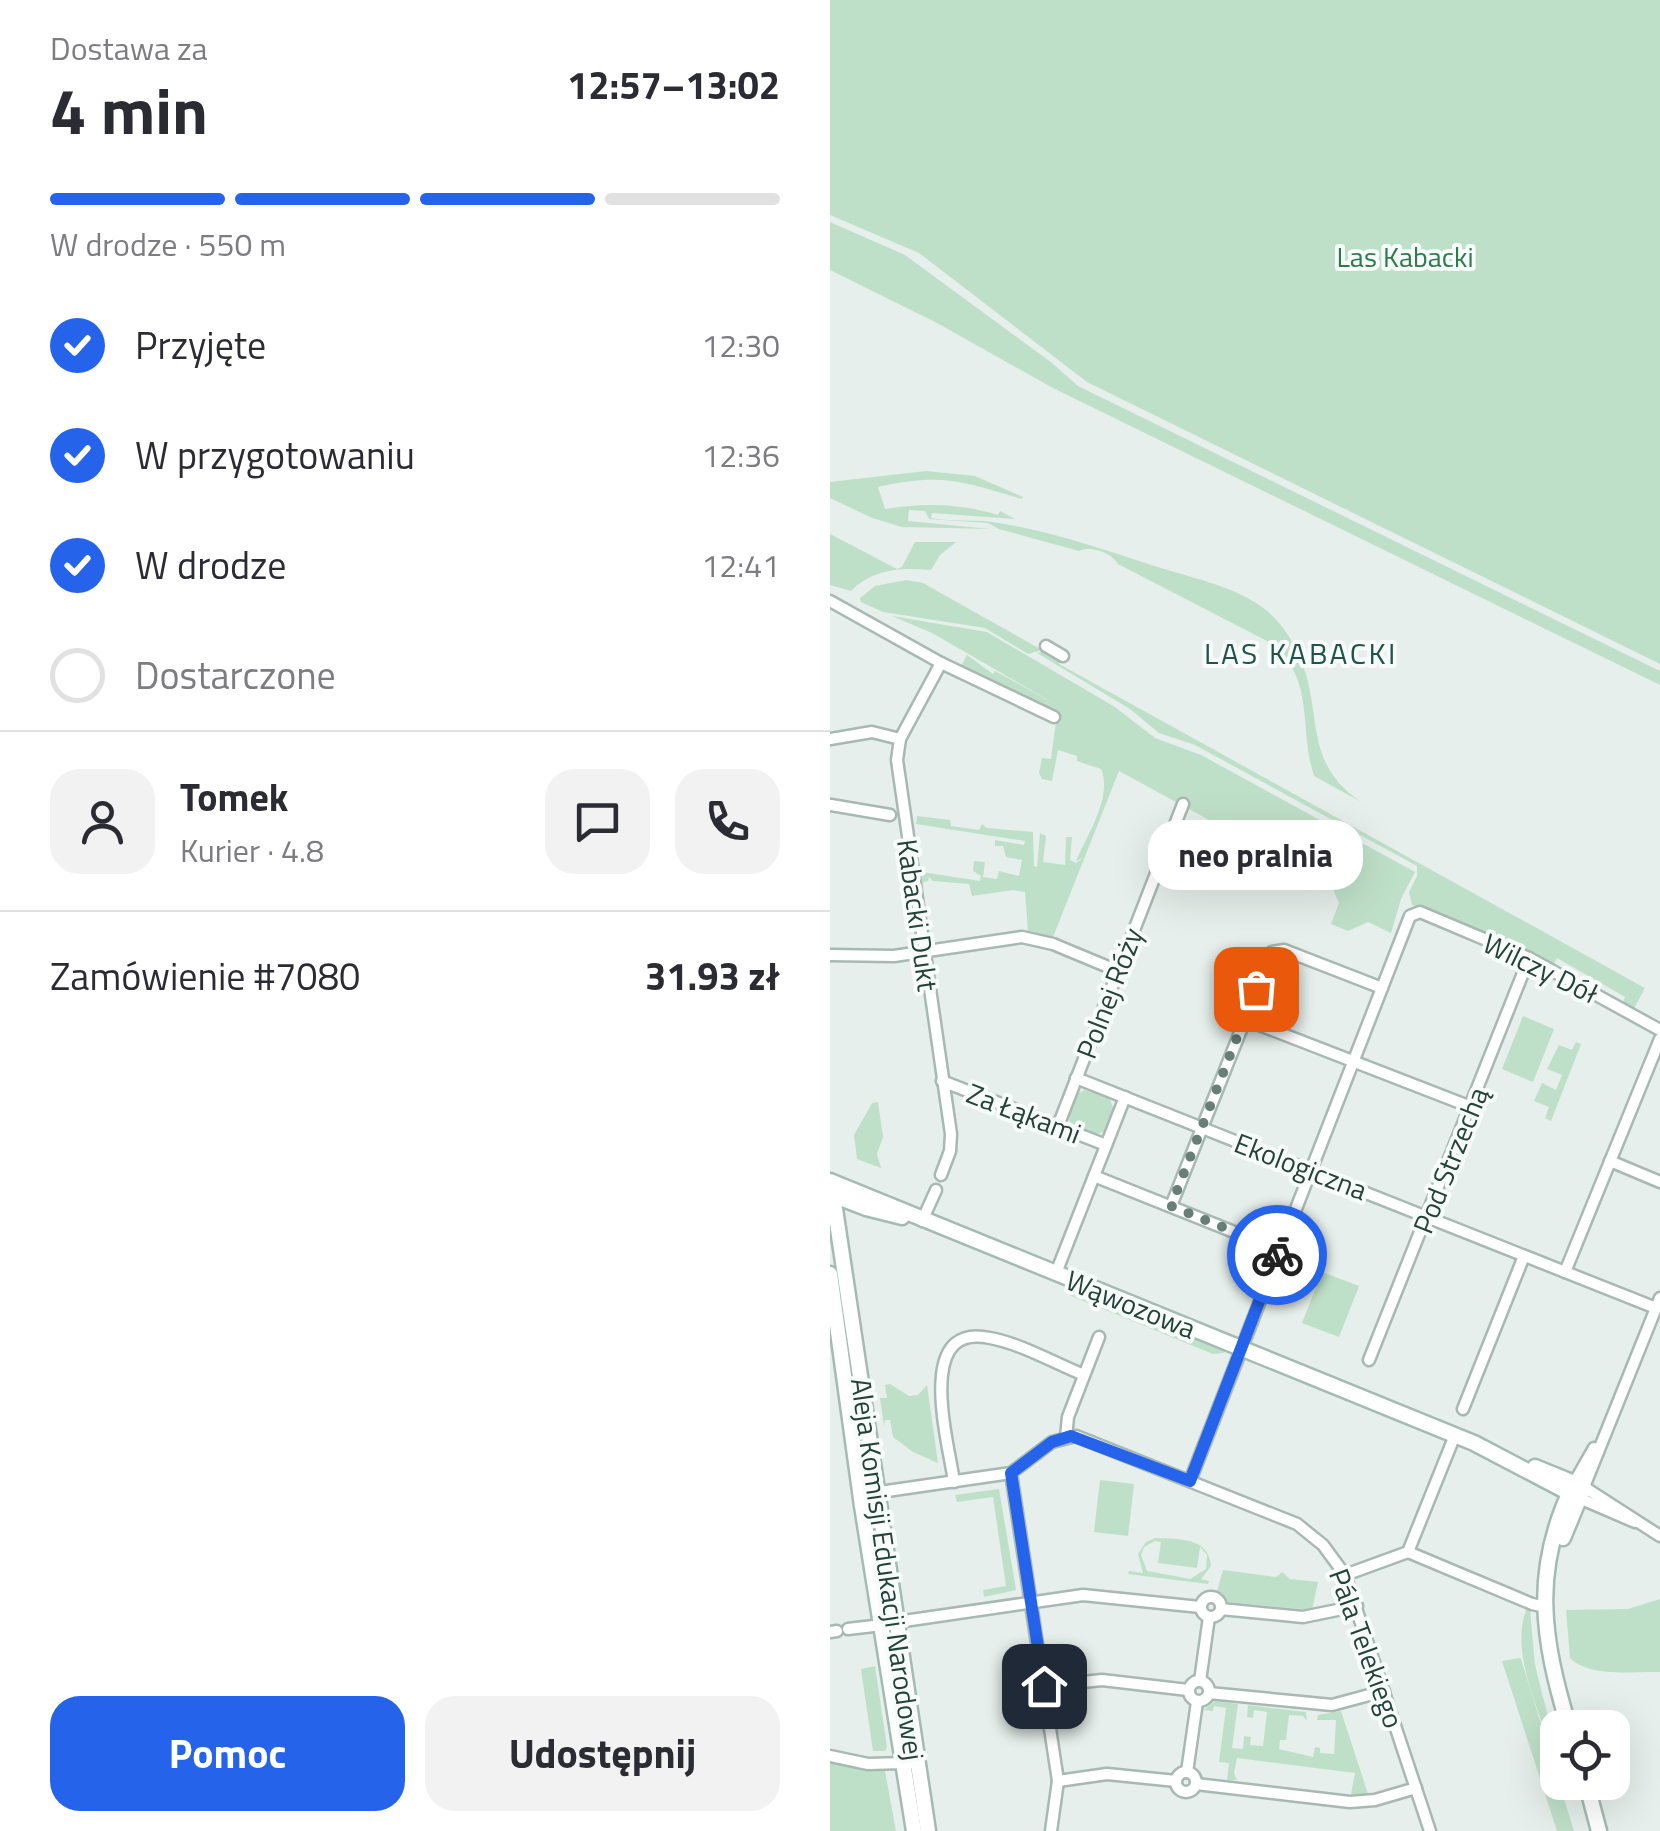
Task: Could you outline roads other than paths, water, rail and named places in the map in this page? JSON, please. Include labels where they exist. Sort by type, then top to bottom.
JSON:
[{"type":"street","points":[[830,601],[940,663],[1054,718]]},
{"type":"street","points":[[1046,646],[1062,656]]},
{"type":"street","name":"Kabacki Dukt","points":[[940,663],[900,739],[897,760],[951,1134],[942,1175]]},
{"type":"street","points":[[830,739],[872,732],[900,739]]},
{"type":"street","name":"Polnej Róży","points":[[1058,1126],[1183,804]]},
{"type":"street","points":[[832,805],[890,814]]},
{"type":"street","name":"Wilczy Dół","points":[[1382,988],[1410,916],[1420,912],[1529,958],[1660,1030]]},
{"type":"street","points":[[830,955],[886,957],[1016,937],[1032,938],[1118,970]]},
{"type":"street","points":[[1171,1206],[1269,956],[1276,950],[1382,988],[1190,1481]]},
{"type":"street","name":"Pod Strzechą","points":[[1369,1360],[1529,958]]},
{"type":"street","points":[[1244,1019],[1470,1107]]},
{"type":"street","points":[[1565,1272],[1660,1039]]},
{"type":"street","name":"Ekologiczna","points":[[1076,1078],[1657,1309]]},
{"type":"street","name":"Za Łąkami","points":[[942,1081],[1106,1145]]},
{"type":"street","points":[[1056,1274],[1124,1097]]},
{"type":"street","points":[[1610,1162],[1660,1182]]},
{"type":"street","points":[[1094,1176],[1279,1250]]},
{"type":"street","name":"Wąwozowa","points":[[830,1186],[862,1207],[922,1221]]},
{"type":"street","name":"Wąwozowa","points":[[830,1186],[1455,1435],[1576,1490]]},
{"type":"street","name":"Aleja Komisji Edukacji Narodowej","points":[[830,1186],[869,1494]]},
{"type":"street","points":[[922,1221],[936,1190]]},
{"type":"street","points":[[836,1228],[847,1210],[862,1207]]},
{"type":"street","points":[[1464,1409],[1524,1256]]},
{"type":"street","name":"Aleja Komisji Edukacji Narodowej","points":[[830,1274],[928,1831]]},
{"type":"street","points":[[1564,1710],[1547,1649],[1546,1599],[1576,1490],[1657,1309]]},
{"type":"street","points":[[954,1482],[939,1380],[943,1361],[955,1345],[968,1338],[988,1337],[1084,1375]]},
{"type":"street","points":[[869,1494],[1011,1473],[1052,1442],[1066,1437],[1068,1417],[1099,1337]]},
{"type":"street","points":[[1408,1552],[1455,1435]]},
{"type":"street","name":"Pála Telekiego","points":[[1066,1437],[1078,1437],[1297,1524],[1323,1545],[1345,1575],[1357,1606],[1430,1831]]},
{"type":"street","points":[[1011,1473],[1058,1781],[1051,1831]]},
{"type":"street","points":[[1576,1490],[1660,1536]]},
{"type":"street","points":[[1345,1575],[1408,1552],[1517,1598],[1546,1599]]},
{"type":"street","points":[[838,1630],[1098,1594],[1200,1606]]},
{"type":"street","points":[[1200,1606],[1211,1597],[1218,1599],[1221,1609]]},
{"type":"street","points":[[1200,1606],[1209,1617],[1216,1616],[1221,1609]]},
{"type":"street","points":[[1221,1609],[1303,1617],[1357,1606]]},
{"type":"street","points":[[1200,1681],[1209,1617]]},
{"type":"street","name":"Aleja Komisji Edukacji Narodowej","points":[[889,1624],[914,1831]]},
{"type":"street","points":[[1044,1686],[1095,1680],[1188,1690]]},
{"type":"street","points":[[1197,1702],[1188,1690],[1191,1684],[1206,1684],[1209,1693]]},
{"type":"street","points":[[1209,1693],[1332,1705],[1384,1691]]},
{"type":"street","points":[[1197,1702],[1209,1693]]},
{"type":"street","points":[[1187,1772],[1197,1702]]},
{"type":"street","points":[[830,1756],[868,1764],[903,1762]]},
{"type":"street","name":"Aleja Komisji Edukacji Narodowej","points":[[903,1762],[920,1782]]},
{"type":"street","points":[[1187,1772],[1196,1784],[1193,1790],[1184,1792],[1178,1790],[1176,1781],[1178,1775],[1187,1772]]},
{"type":"street","points":[[1058,1781],[1106,1774],[1176,1781]]},
{"type":"street","points":[[1196,1784],[1350,1802],[1375,1800],[1416,1788]]},
{"type":"street","points":[[1591,1800],[1599,1831]]},
{"type":"place","name":"neo pralnia","points":[[1256,989]]},
{"type":"district","name":"LAS KABACKI","points":[[1301,653]]},
{"type":"park label","name":"Las Kabacki","points":[[1405,256]]}]
